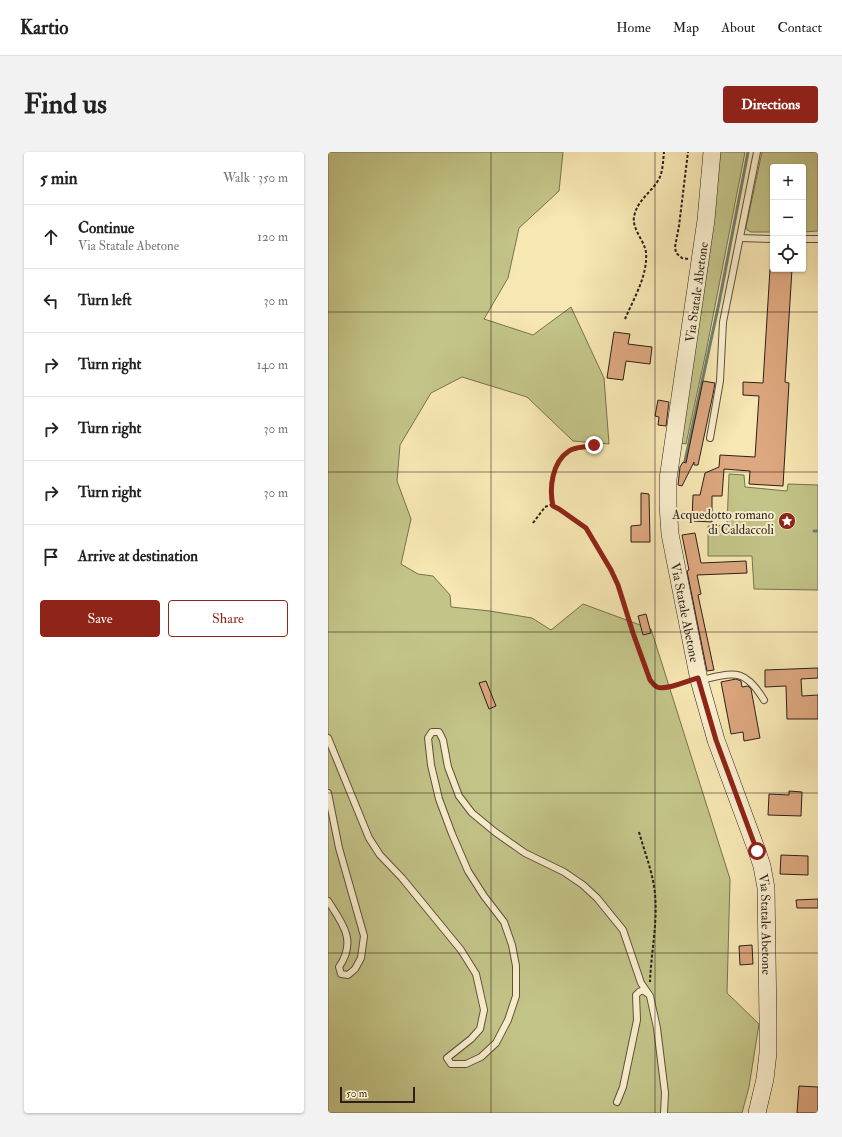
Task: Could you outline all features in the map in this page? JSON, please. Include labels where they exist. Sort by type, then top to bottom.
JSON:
[{"type":"main road","name":"Via Statale Abetone","points":[[712,152],[706,220],[668,479],[668,498],[670,534],[699,679],[716,740],[762,866],[766,888],[768,1053],[765,1079],[757,1113]]},
{"type":"lane","points":[[710,438],[720,381],[723,322],[757,152]]},
{"type":"lane","points":[[740,238],[770,239]]},
{"type":"lane","points":[[806,239],[818,239]]},
{"type":"lane","points":[[699,679],[727,675],[746,677],[752,682],[764,700]]},
{"type":"lane","points":[[328,738],[369,838],[380,855],[402,878],[461,950],[476,974],[484,1010],[480,1029],[471,1039],[447,1058],[451,1064],[466,1064],[481,1057],[496,1043],[508,1020],[516,996],[516,966],[512,944],[504,922],[484,896],[468,871],[439,799],[431,765],[428,738],[432,732],[440,732],[448,767],[458,796],[472,813],[495,832],[525,853],[564,872],[583,885],[597,898],[623,930],[641,983],[650,996],[665,1093],[664,1113]]},
{"type":"lane","points":[[328,793],[339,848],[364,936],[361,958],[356,969],[348,974],[342,974],[339,967],[344,960],[348,948],[348,935],[328,901]]},
{"type":"lane","points":[[617,1102],[623,1087],[637,1020],[636,995],[643,990],[650,996]]},
{"type":"path","points":[[625,319],[641,282],[645,267],[646,252],[636,229],[634,219],[640,201],[654,186],[659,178],[664,152]]},
{"type":"path","points":[[688,152],[680,226],[675,248],[676,252],[682,258],[700,262]]},
{"type":"path","points":[[553,506],[551,489],[557,466],[569,451],[594,445]]},
{"type":"path","points":[[533,523],[545,507],[550,505],[559,509],[586,528],[596,543],[618,585],[633,633],[650,680],[654,685],[658,688],[665,688],[699,679]]},
{"type":"path","points":[[639,832],[654,887],[655,933],[650,973],[650,996]]},
{"type":"green space","points":[[328,152],[563,152],[559,191],[519,228],[508,278],[484,319],[533,335],[571,307],[604,378],[609,444],[573,441],[527,397],[462,377],[431,393],[400,445],[397,481],[411,519],[401,564],[418,574],[433,576],[450,595],[451,607],[490,611],[532,618],[551,630],[583,604],[651,629],[730,879],[727,993],[759,1024],[749,1087],[742,1113],[328,1113]]},
{"type":"green space","points":[[717,152],[745,152],[706,352],[686,444],[679,443]]},
{"type":"green space","points":[[762,152],[818,152],[818,231],[806,232],[806,164],[770,164],[770,232],[751,232],[747,230],[746,227]]},
{"type":"green space","points":[[729,474],[744,475],[745,487],[787,491],[788,484],[818,485],[818,590],[754,589],[752,556],[708,556],[708,526],[727,525]]},
{"type":"building","points":[[770,269],[770,272],[792,272],[785,382],[789,383],[783,486],[749,484],[750,471],[724,469],[722,496],[712,496],[712,522],[692,521],[693,495],[700,495],[705,473],[719,467],[720,455],[755,457],[759,396],[743,395],[743,382],[763,383]]},
{"type":"building","points":[[614,332],[630,334],[628,344],[652,347],[650,364],[626,361],[623,380],[607,378]]},
{"type":"building","points":[[703,381],[715,383],[713,394],[698,465],[694,465],[694,462],[682,486],[678,485],[680,467],[683,462],[686,463]]},
{"type":"building","points":[[658,400],[669,402],[666,426],[658,425],[659,417],[655,416]]},
{"type":"building","points":[[641,493],[649,494],[650,542],[631,542],[631,526],[641,525]]},
{"type":"building","points":[[695,533],[701,563],[746,561],[747,573],[697,575],[701,594],[698,595],[714,670],[707,671],[687,571],[689,570],[682,535]]},
{"type":"building","points":[[646,614],[651,633],[643,635],[638,616]]},
{"type":"building","points":[[818,668],[818,678],[801,679],[802,696],[818,695],[818,719],[787,719],[786,686],[765,687],[765,670]]},
{"type":"building","points":[[736,679],[741,681],[742,687],[748,686],[751,689],[760,738],[744,741],[743,732],[731,734],[721,682]]},
{"type":"building","points":[[486,681],[496,706],[489,709],[479,683]]},
{"type":"building","points":[[789,791],[802,792],[801,816],[768,815],[769,794],[789,795]]},
{"type":"building","points":[[781,855],[808,856],[808,875],[780,874]]},
{"type":"building","points":[[818,899],[818,908],[797,908],[796,900]]},
{"type":"building","points":[[752,945],[753,964],[740,965],[739,946]]},
{"type":"building","points":[[799,1086],[818,1087],[818,1113],[797,1113]]},
{"type":"waterway","points":[[685,461],[719,303],[748,152]]},
{"type":"place","name":"Acquedotto romano di Caldaccoli","points":[[787,521]]},
{"type":"route","points":[[594,445],[569,451],[561,460],[557,466],[551,489],[553,506],[586,528],[596,543],[618,585],[633,633],[650,680],[654,685],[658,688],[665,688],[698,678],[716,740],[735,795],[757,851]]}]
